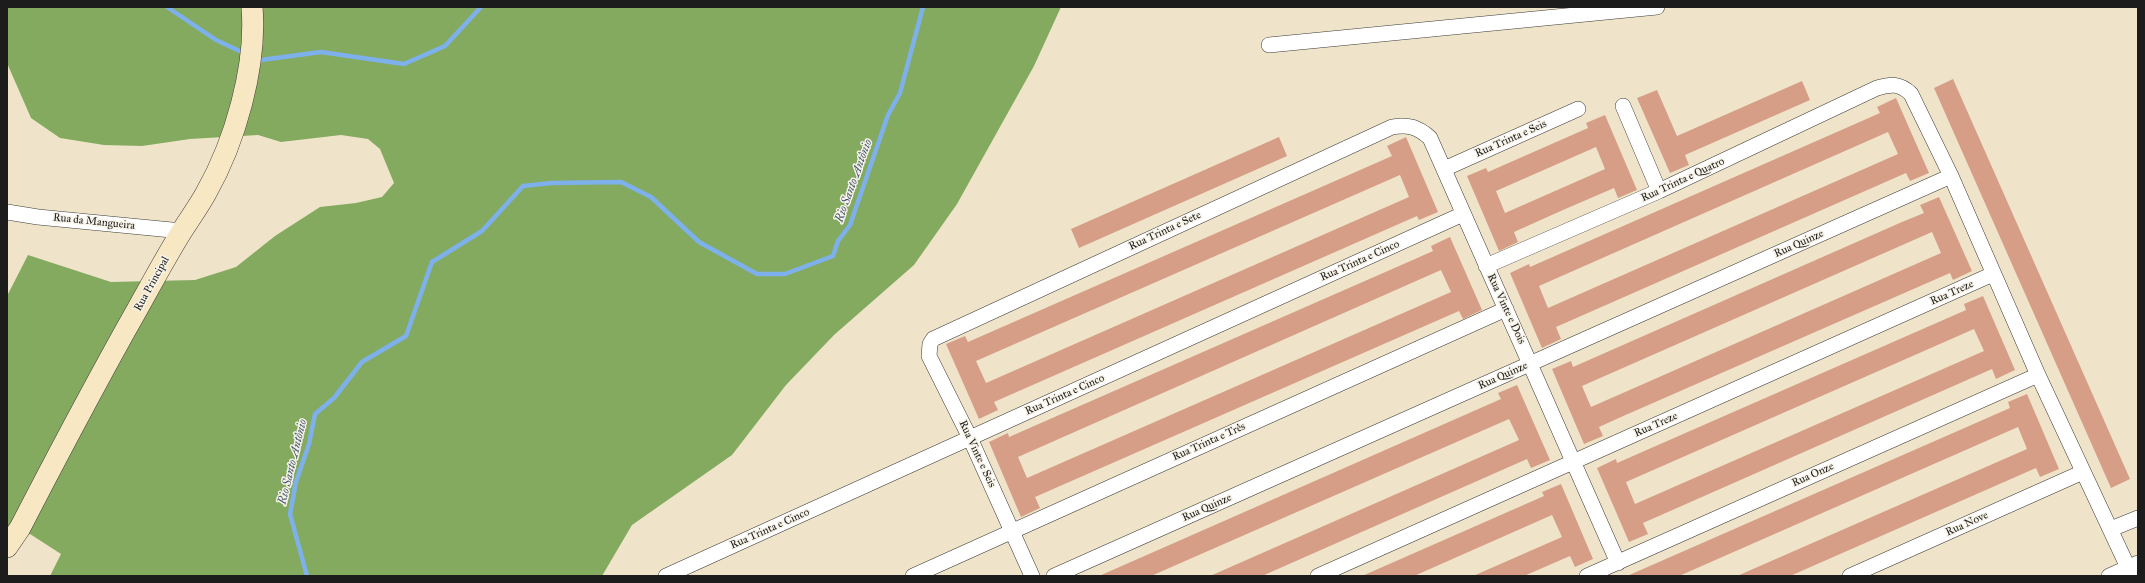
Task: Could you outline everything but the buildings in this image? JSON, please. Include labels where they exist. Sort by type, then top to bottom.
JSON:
[{"type":"street","name":"Rua Principal","points":[[7,547],[20,528],[88,396],[182,231],[206,193],[220,165],[234,129],[248,66],[251,45],[252,7]]},
{"type":"street","points":[[1269,45],[1657,7]]},
{"type":"street","name":"Rua Trinta e Quatro","points":[[1486,266],[1659,191],[1877,88],[1898,85],[1905,87],[1912,94],[1951,176],[2038,375],[2083,472],[2111,529],[2133,569]]},
{"type":"street","points":[[1623,106],[1659,191]]},
{"type":"street","name":"Rua Trinta e Seis","points":[[1444,169],[1578,109]]},
{"type":"street","name":"Rua Vinte e Dois","points":[[1392,127],[1403,125],[1414,126],[1430,138],[1618,562]]},
{"type":"street","name":"Rua Trinta e Sete","points":[[939,336],[1392,127]]},
{"type":"street","name":"Rua Quinze","points":[[1054,576],[1951,176]]},
{"type":"street","name":"Rua da Mangueira","points":[[7,212],[182,231]]},
{"type":"street","name":"Rua Trinta e Cinco","points":[[666,576],[1463,214]]},
{"type":"street","name":"Rua Treze","points":[[1318,576],[1994,274]]},
{"type":"street","name":"Rua Trinta e Três","points":[[913,576],[1506,309]]},
{"type":"street","name":"Rua Vinte e Seis","points":[[939,336],[930,344],[929,356],[970,438],[1032,576]]},
{"type":"street","name":"Rua Onze","points":[[1587,576],[2038,375]]},
{"type":"street","name":"Rua Nove","points":[[1850,576],[2083,472]]},
{"type":"street","points":[[2111,529],[2138,518]]},
{"type":"street","points":[[2109,576],[2133,569]]},
{"type":"green space","points":[[7,7],[1061,7],[1034,66],[957,204],[914,265],[834,335],[786,385],[732,455],[632,525],[602,576],[50,576],[61,554],[30,534],[7,545],[7,296],[28,255],[111,282],[195,280],[236,267],[275,236],[320,207],[356,203],[382,197],[394,183],[380,149],[368,139],[341,135],[281,142],[258,135],[190,139],[142,146],[104,145],[60,138],[31,118],[7,63]]},
{"type":"waterway","points":[[167,7],[216,40],[246,54]]},
{"type":"waterway","points":[[257,58],[261,60],[321,52],[404,64],[445,46],[481,7]]},
{"type":"waterway","name":"Rio Santo Antônio","points":[[307,576],[290,514],[296,482],[309,444],[315,414],[334,398],[362,362],[406,336],[432,262],[482,231],[523,186],[551,183],[621,182],[651,197],[699,242],[757,274],[785,274],[833,256],[838,241],[850,225],[888,115],[900,93],[923,7]]}]
